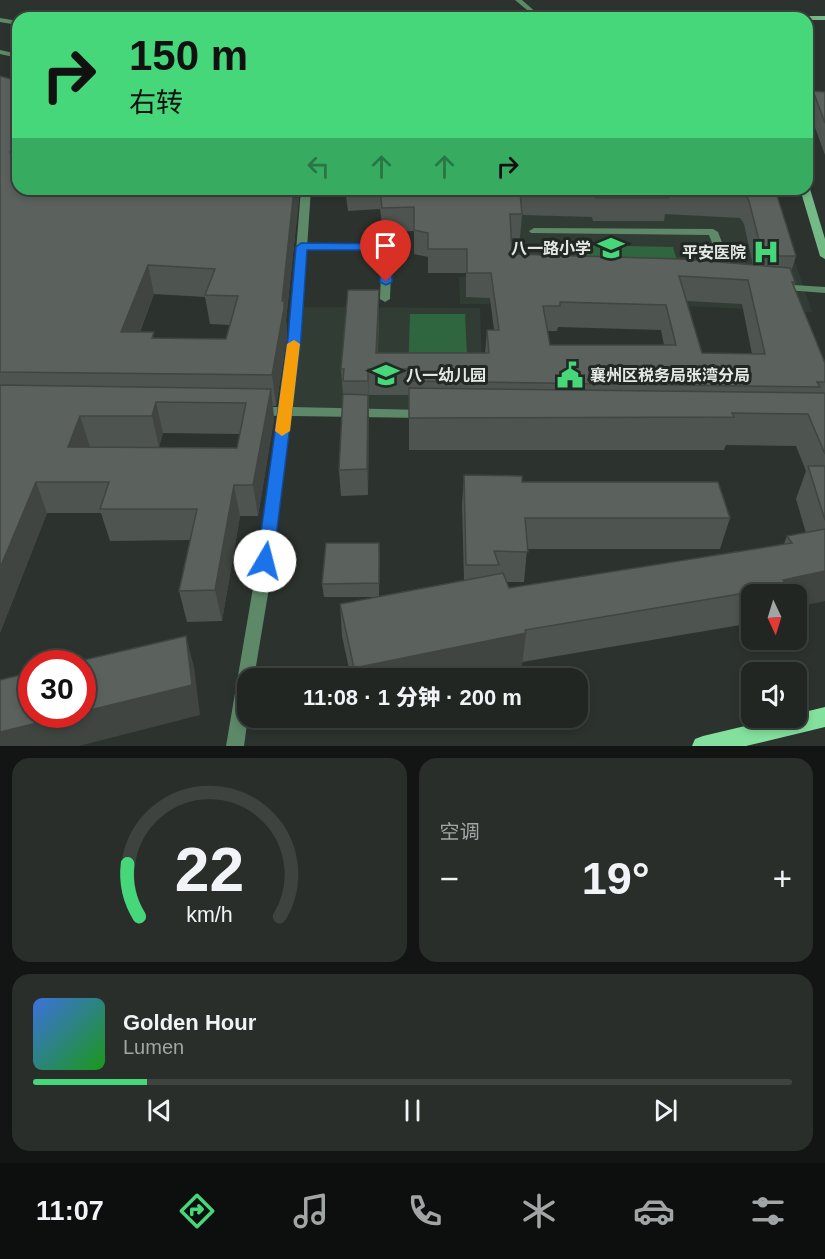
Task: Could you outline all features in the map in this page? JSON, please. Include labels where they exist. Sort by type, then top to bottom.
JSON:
[{"type":"main road","points":[[703,746],[825,717]]},
{"type":"street","points":[[518,0],[533,12]]},
{"type":"street","points":[[235,746],[262,582],[295,338],[305,195]]},
{"type":"street","points":[[807,195],[825,256]]},
{"type":"street","points":[[534,231],[713,232],[732,284],[744,285]]},
{"type":"street","points":[[301,247],[387,246],[386,299]]},
{"type":"street","points":[[767,286],[825,290]]},
{"type":"street","points":[[249,411],[437,414]]},
{"type":"shaded area","name":"八一路小学","points":[[773,197],[812,312],[684,306],[460,304],[459,277],[483,275],[481,199]]},
{"type":"shaded area","name":"八一幼儿园","points":[[297,307],[480,308],[484,414],[285,411]]},
{"type":"green space","points":[[584,245],[673,247],[680,271],[588,269]]},
{"type":"green space","points":[[410,314],[465,314],[468,375],[408,374]]},
{"type":"building","points":[[0,76],[12,79],[12,150],[10,152],[12,195],[293,195],[282,301],[284,301],[284,308],[272,375],[0,372]],"holes":[[[148,265],[215,269],[205,295],[238,296],[226,339],[152,338],[154,332],[121,332]]]},
{"type":"building","points":[[813,91],[825,92],[825,123]]},
{"type":"building","points":[[381,195],[520,195],[522,214],[510,214],[512,254],[681,259],[790,268],[795,282],[792,282],[825,363],[825,382],[817,382],[820,387],[409,381],[409,369],[368,369],[368,381],[343,381],[344,369],[341,369],[348,290],[379,290],[376,353],[489,353],[487,330],[499,330],[491,273],[467,273],[467,249],[428,249],[428,233],[414,230],[414,207],[382,208]],"holes":[[[679,276],[748,280],[765,354],[702,353]],[[560,302],[666,305],[676,345],[550,345],[543,306],[560,306]]]},
{"type":"building","points":[[595,195],[667,195],[668,198],[596,198]]},
{"type":"building","points":[[746,195],[777,195],[796,256],[763,256]]},
{"type":"building","points":[[0,385],[271,389],[253,485],[234,485],[215,590],[179,591],[197,509],[100,509],[109,482],[36,482],[0,568]],"holes":[[[156,402],[246,403],[237,448],[68,447],[80,416],[152,416]]]},
{"type":"building","points":[[409,388],[825,393],[825,454],[808,414],[732,413],[734,417],[409,418]]},
{"type":"building","points":[[343,394],[368,395],[367,469],[339,470]]},
{"type":"building","points":[[808,466],[825,466],[825,520]]},
{"type":"building","points":[[464,475],[522,476],[522,482],[718,482],[730,518],[525,518],[528,552],[494,551],[499,565],[466,565]]},
{"type":"building","points":[[825,529],[825,571],[783,580],[786,584],[741,584],[741,594],[525,630],[526,633],[354,668],[340,604],[503,573],[509,588],[792,543],[787,536]]},
{"type":"building","points":[[326,543],[379,543],[379,583],[322,584]]},
{"type":"building","points":[[186,636],[192,685],[96,709],[96,657]]},
{"type":"building","points":[[18,676],[18,728],[0,732],[0,680]]},
{"type":"slow traffic","points":[[282,431],[294,344]]},
{"type":"place","name":"八一路小学","points":[[611,248]]},
{"type":"place","name":"平安医院","points":[[766,252]]},
{"type":"place","name":"八一幼儿园","points":[[386,375]]},
{"type":"place","name":"襄州区税务局张湾分局","points":[[570,375]]},
{"type":"route","points":[[265,561],[295,338],[301,247],[387,246],[386,282]]}]
